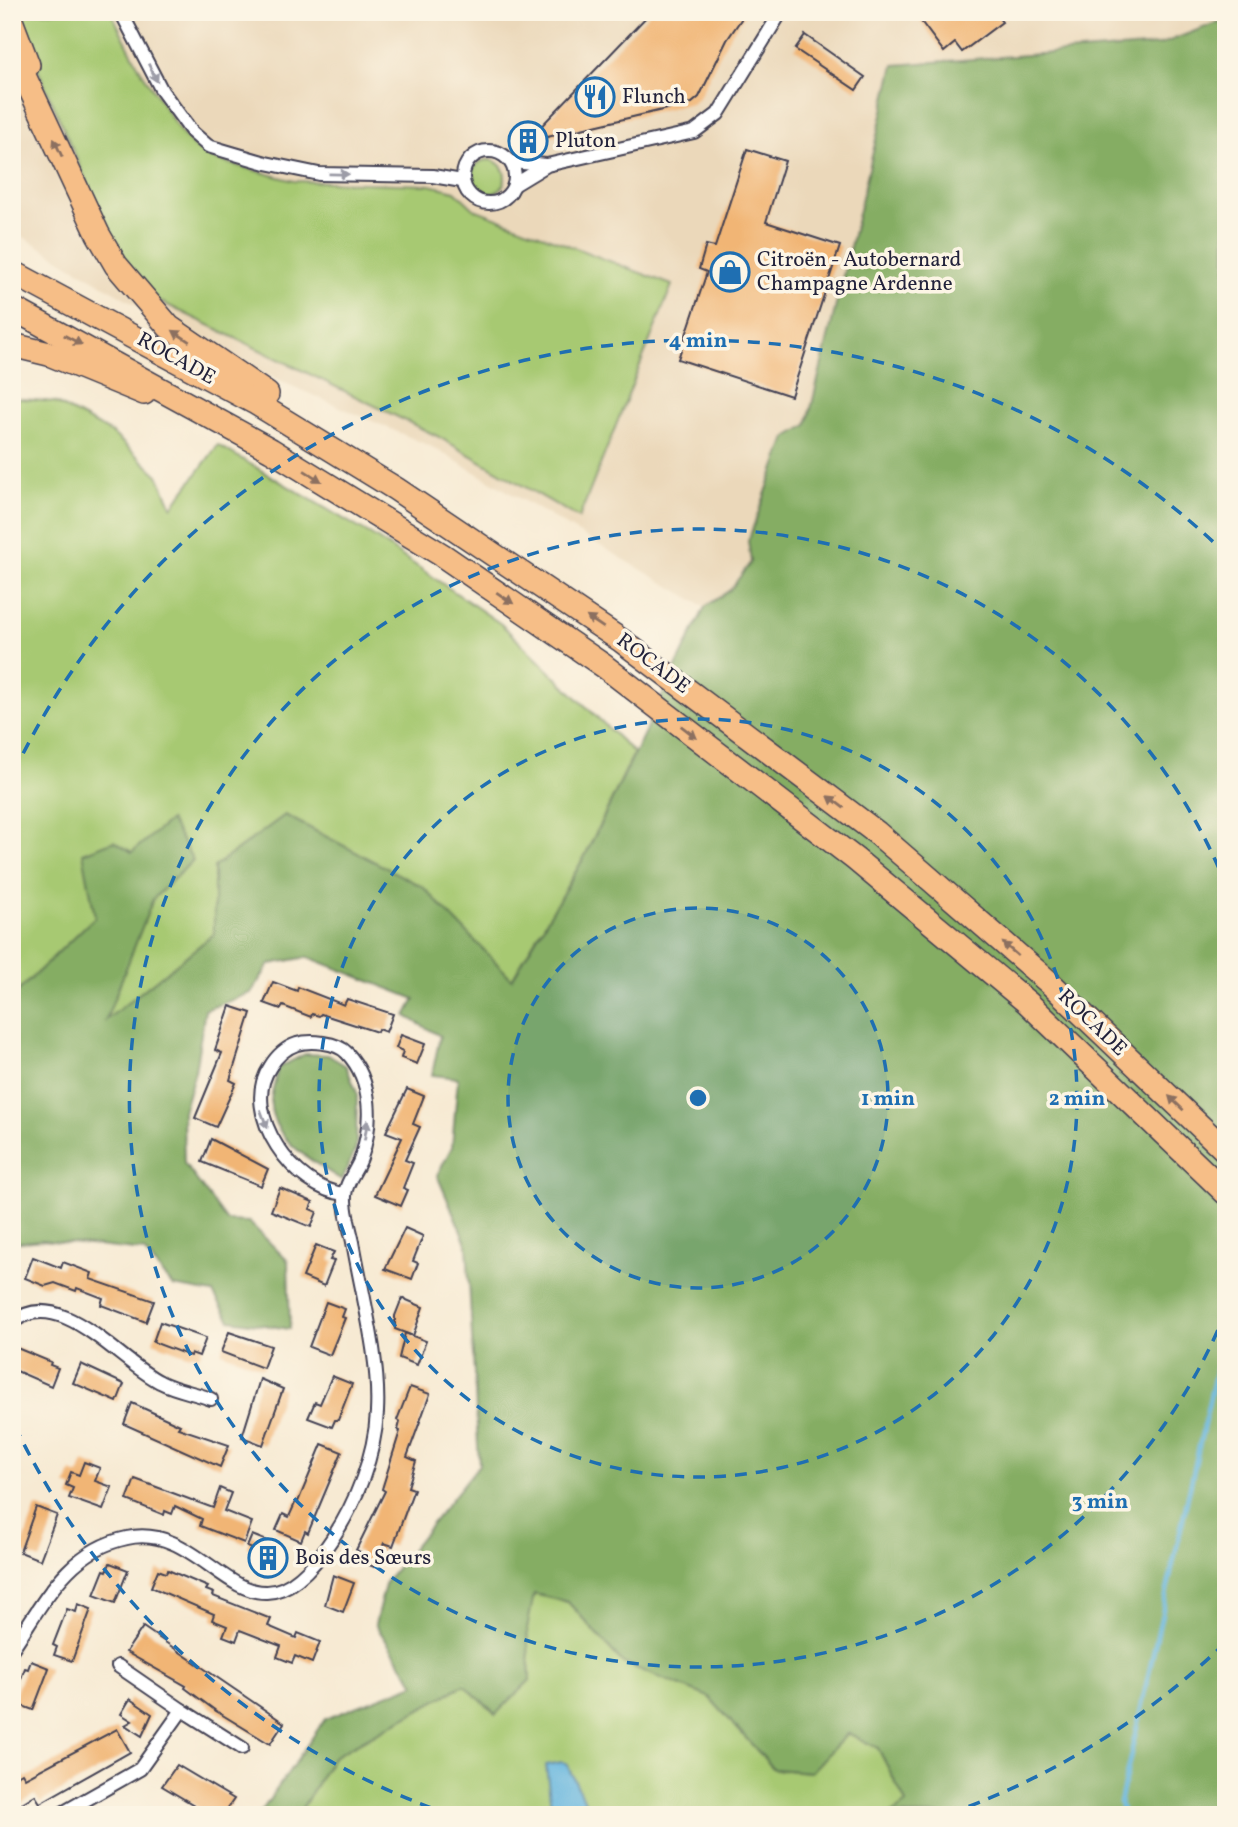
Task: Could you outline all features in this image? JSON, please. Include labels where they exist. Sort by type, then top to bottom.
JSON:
[{"type":"highway","points":[[12,23],[25,52],[38,105]]},
{"type":"highway","points":[[12,50],[98,234],[116,264],[169,327],[308,423],[396,489]]},
{"type":"highway","name":"ROCADE","points":[[12,272],[254,402],[396,489],[622,641],[877,833],[1051,984],[1226,1150]]},
{"type":"highway","points":[[12,308],[271,450],[442,555],[604,666],[855,859],[1028,1003],[1226,1193]]},
{"type":"highway","points":[[12,345],[49,354],[271,450]]},
{"type":"street","points":[[121,12],[162,92],[192,132],[208,146],[266,163],[319,174],[433,176],[462,181]]},
{"type":"street","points":[[547,165],[514,185],[503,199],[486,203],[471,196],[462,181],[465,163],[477,153],[498,152],[511,162],[547,165],[694,132],[718,114],[781,12]]},
{"type":"street","points":[[511,162],[514,185]]},
{"type":"street","points":[[12,1648],[65,1570],[93,1551],[130,1537],[173,1542],[240,1587],[263,1592],[284,1590],[302,1577],[319,1559],[344,1521],[363,1476],[377,1413],[375,1375],[345,1194],[362,1157],[369,1093],[359,1066],[344,1049],[318,1042],[296,1045],[277,1056],[264,1076],[260,1107],[272,1139],[290,1163],[330,1193],[345,1194]]},
{"type":"street","points":[[12,1323],[22,1314],[43,1310],[65,1315],[160,1382],[211,1399]]},
{"type":"street","points":[[118,1665],[181,1710],[242,1748]]},
{"type":"street","points":[[59,1815],[140,1769],[181,1710]]},
{"type":"shaded area","points":[[12,12],[1226,12],[1226,19],[1159,45],[894,65],[807,425],[786,438],[748,541],[751,562],[730,590],[705,607],[432,447],[216,353],[12,230]]},
{"type":"green space","points":[[13,12],[111,12],[140,69],[181,133],[194,147],[216,160],[294,181],[430,185],[455,191],[474,209],[672,285],[579,518],[437,436],[153,298],[121,261]]},
{"type":"green space","points":[[1226,19],[1226,1815],[890,1815],[906,1803],[878,1748],[848,1733],[811,1772],[774,1769],[709,1697],[623,1663],[568,1602],[534,1594],[527,1629],[530,1680],[496,1714],[464,1685],[333,1757],[298,1815],[259,1815],[325,1719],[415,1684],[375,1624],[386,1581],[479,1465],[467,1245],[437,1175],[452,1147],[458,1078],[432,1075],[440,1036],[406,1016],[415,999],[308,957],[270,964],[251,993],[205,1010],[195,1071],[183,1112],[184,1163],[227,1221],[249,1222],[288,1261],[290,1329],[230,1320],[213,1293],[173,1286],[144,1251],[42,1240],[12,1243],[12,997],[95,917],[83,853],[114,841],[132,852],[170,820],[193,860],[153,899],[106,1020],[214,934],[214,867],[285,815],[423,887],[512,979],[585,856],[705,607],[730,590],[751,562],[748,541],[786,438],[807,425],[894,65],[1159,45]]},
{"type":"green space","points":[[488,160],[500,165],[505,177],[500,189],[488,194],[476,189],[471,177],[476,165]]},
{"type":"green space","points":[[12,398],[54,402],[112,433],[158,475],[172,507],[218,445],[376,538],[501,624],[634,753],[585,856],[512,980],[427,892],[214,867],[214,934],[105,1021],[153,899],[193,860],[95,917],[12,997]]},
{"type":"green space","points":[[305,1054],[328,1055],[346,1066],[357,1093],[356,1148],[342,1180],[307,1158],[285,1138],[272,1115],[271,1101],[278,1068]]},
{"type":"green space","points":[[533,1594],[568,1602],[623,1663],[709,1697],[774,1769],[811,1772],[848,1733],[878,1748],[907,1803],[890,1815],[298,1815],[333,1757],[464,1684],[496,1713],[530,1680],[527,1629]]},
{"type":"water","points":[[562,1762],[567,1765],[592,1815],[552,1815],[546,1765]]},
{"type":"building","points":[[651,12],[746,12],[727,40],[699,97],[692,103],[526,142]]},
{"type":"building","points":[[914,12],[994,12],[1002,22],[962,52],[955,43],[944,52]]},
{"type":"building","points":[[805,35],[865,77],[856,90],[795,49]]},
{"type":"building","points":[[747,149],[785,161],[766,222],[840,246],[791,396],[678,359],[707,272],[699,269],[706,245],[715,247]]},
{"type":"building","points":[[273,982],[297,991],[298,987],[344,1005],[347,999],[393,1014],[386,1032],[378,1029],[377,1032],[321,1014],[312,1014],[311,1017],[283,1006],[281,1009],[264,1003]]},
{"type":"building","points":[[230,1006],[251,1013],[230,1080],[236,1083],[216,1127],[195,1118],[222,1053],[215,1050]]},
{"type":"building","points":[[401,1035],[425,1044],[417,1064],[401,1058],[403,1051],[396,1048]]},
{"type":"building","points":[[407,1089],[424,1096],[413,1124],[420,1127],[405,1160],[413,1163],[403,1188],[408,1190],[401,1206],[375,1195],[402,1138],[386,1132]]},
{"type":"building","points":[[211,1139],[268,1169],[261,1186],[202,1162]]},
{"type":"building","points":[[280,1188],[313,1202],[310,1209],[317,1212],[311,1227],[271,1211]]},
{"type":"building","points":[[405,1228],[423,1236],[413,1261],[418,1263],[412,1279],[385,1269]]},
{"type":"building","points":[[316,1245],[334,1252],[330,1260],[334,1261],[324,1286],[303,1277]]},
{"type":"building","points":[[33,1257],[61,1268],[63,1262],[92,1273],[90,1279],[154,1301],[146,1322],[101,1305],[103,1298],[77,1288],[76,1291],[55,1283],[45,1286],[25,1278]]},
{"type":"building","points":[[402,1298],[423,1307],[413,1336],[395,1329],[395,1316]]},
{"type":"building","points":[[326,1302],[345,1309],[342,1317],[345,1318],[330,1355],[309,1347]]},
{"type":"building","points":[[160,1322],[206,1338],[199,1356],[191,1353],[190,1356],[153,1342]]},
{"type":"building","points":[[229,1332],[271,1346],[263,1368],[221,1352]]},
{"type":"building","points":[[405,1333],[426,1341],[417,1365],[399,1358]]},
{"type":"building","points":[[12,1346],[51,1362],[50,1365],[58,1368],[51,1386],[12,1369]]},
{"type":"building","points":[[81,1364],[124,1384],[117,1402],[73,1383]]},
{"type":"building","points":[[332,1376],[352,1384],[338,1420],[335,1420],[332,1427],[308,1418],[315,1402],[320,1404]]},
{"type":"building","points":[[260,1379],[283,1389],[263,1445],[242,1437]]},
{"type":"building","points":[[410,1387],[430,1394],[407,1457],[416,1461],[408,1487],[414,1489],[393,1546],[384,1543],[374,1567],[357,1560],[360,1552],[356,1550],[385,1491],[382,1489],[400,1431],[400,1422],[397,1420]]},
{"type":"building","points":[[132,1403],[180,1425],[178,1428],[229,1445],[220,1467],[124,1424]]},
{"type":"building","points":[[322,1444],[342,1452],[308,1533],[305,1531],[301,1541],[276,1530],[283,1514],[289,1517],[296,1501],[298,1502]]},
{"type":"building","points":[[84,1462],[100,1468],[95,1481],[112,1487],[103,1510],[69,1498],[73,1488],[66,1485],[71,1472],[79,1475]]},
{"type":"building","points":[[135,1479],[213,1508],[220,1488],[231,1493],[224,1511],[252,1522],[244,1543],[200,1526],[202,1519],[175,1506],[172,1514],[165,1511],[164,1515],[127,1500]]},
{"type":"building","points":[[36,1507],[57,1515],[40,1560],[20,1552]]},
{"type":"building","points":[[252,1535],[267,1541],[266,1554],[247,1547]]},
{"type":"building","points":[[110,1563],[128,1570],[115,1603],[94,1595],[104,1570],[107,1571]]},
{"type":"building","points":[[158,1570],[166,1573],[168,1570],[208,1587],[206,1590],[214,1593],[213,1596],[271,1619],[268,1626],[296,1638],[298,1633],[320,1642],[312,1663],[295,1656],[292,1663],[277,1657],[281,1646],[240,1630],[236,1641],[223,1636],[227,1626],[212,1620],[214,1614],[151,1587]]},
{"type":"building","points":[[333,1575],[354,1583],[343,1612],[325,1605]]},
{"type":"building","points":[[78,1604],[91,1609],[72,1661],[54,1655],[57,1647],[53,1645],[67,1609],[76,1612]]},
{"type":"building","points":[[143,1627],[284,1723],[270,1744],[216,1711],[185,1688],[186,1686],[126,1652]]},
{"type":"building","points":[[31,1661],[49,1668],[33,1710],[12,1702],[25,1668],[28,1669]]},
{"type":"building","points":[[130,1699],[152,1714],[142,1736],[125,1725],[132,1721],[121,1714]]},
{"type":"building","points":[[117,1729],[130,1752],[40,1803],[35,1795],[12,1809],[12,1779],[22,1773],[25,1778]]},
{"type":"building","points":[[177,1765],[234,1799],[223,1815],[211,1815],[162,1786]]},
{"type":"waterway","points":[[1123,1815],[1120,1803],[1226,1325]]},
{"type":"place","name":"Flunch","points":[[595,97]]},
{"type":"place","name":"Pluton","points":[[528,141]]},
{"type":"place","name":"Citroën - Autobernard Champagne Ardenne","points":[[730,272]]},
{"type":"place","name":"Bois des Sœurs","points":[[268,1558]]}]
